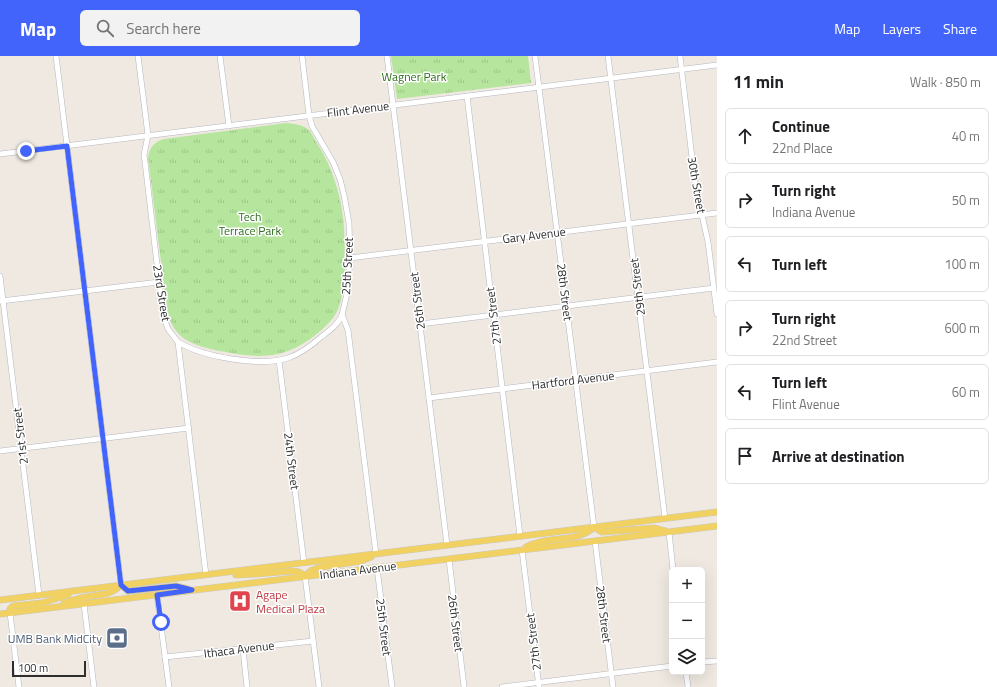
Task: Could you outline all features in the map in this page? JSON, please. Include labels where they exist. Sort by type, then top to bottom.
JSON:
[{"type":"main road","name":"Indiana Avenue","points":[[0,600],[717,512]]},
{"type":"main road","name":"Indiana Avenue","points":[[0,614],[717,526]]},
{"type":"main road","points":[[522,550],[530,545],[543,541],[578,536],[588,532],[594,527],[602,532],[654,528],[669,532]]},
{"type":"main road","points":[[206,575],[256,574],[292,571],[299,572],[305,576],[312,570],[321,567],[362,561],[376,554]]},
{"type":"main road","points":[[50,608],[85,597],[115,592],[121,585],[128,591],[176,586],[192,590]]},
{"type":"main road","points":[[10,613],[10,609],[13,606],[42,602],[79,590]]},
{"type":"street","points":[[56,56],[121,585]]},
{"type":"street","name":"23rd Street","points":[[138,56],[148,135],[144,154],[159,282],[165,321],[168,329],[178,342],[206,575]]},
{"type":"street","points":[[220,56],[229,126]]},
{"type":"street","name":"25th Street","points":[[302,56],[309,115],[312,126],[333,162],[340,179],[349,223],[350,258],[348,289],[342,315]]},
{"type":"street","name":"26th Street","points":[[387,56],[447,545]]},
{"type":"street","name":"28th Street","points":[[535,56],[594,527]]},
{"type":"street","name":"29th Street","points":[[608,56],[665,518]]},
{"type":"street","name":"30th Street","points":[[680,56],[695,182],[708,242],[717,314]]},
{"type":"street","name":"Flint Avenue","points":[[0,154],[717,65]]},
{"type":"street","name":"27th Street","points":[[467,96],[520,536]]},
{"type":"street","name":"Gary Avenue","points":[[350,258],[717,213]]},
{"type":"street","name":"21st Street","points":[[0,276],[39,595]]},
{"type":"street","points":[[2,301],[159,282]]},
{"type":"street","points":[[420,324],[714,288]]},
{"type":"street","points":[[178,342],[191,349],[231,359],[259,361],[279,360],[296,354],[312,345],[339,321],[342,315]]},
{"type":"street","points":[[342,315],[348,330],[376,554]]},
{"type":"street","name":"24th Street","points":[[279,360],[304,563]]},
{"type":"street","name":"Hartford Avenue","points":[[429,398],[717,362]]},
{"type":"street","points":[[0,451],[189,428]]},
{"type":"street","points":[[669,532],[673,567]]},
{"type":"street","name":"28th Street","points":[[595,541],[614,687]]},
{"type":"street","name":"27th Street","points":[[522,550],[538,685]]},
{"type":"street","name":"26th Street","points":[[449,559],[464,687]]},
{"type":"street","name":"25th Street","points":[[377,568],[392,687]]},
{"type":"street","points":[[305,576],[319,687]]},
{"type":"street","points":[[157,595],[169,687]]},
{"type":"street","points":[[84,604],[94,687]]},
{"type":"street","points":[[10,613],[19,687]]},
{"type":"street","name":"Ithaca Avenue","points":[[165,658],[313,640]]},
{"type":"street","points":[[242,649],[247,687]]},
{"type":"street","points":[[705,662],[717,660]]},
{"type":"street","points":[[502,687],[538,685],[669,666]]},
{"type":"street","points":[[686,675],[688,687]]},
{"type":"green space","name":"Wagner Park","points":[[391,56],[528,56],[531,83],[397,99]]},
{"type":"green space","name":"Tech Terrace Park","points":[[286,123],[301,125],[310,131],[328,163],[336,184],[343,217],[345,259],[343,290],[338,309],[327,325],[307,341],[295,348],[272,355],[260,356],[234,354],[201,346],[186,340],[179,335],[174,328],[167,310],[148,157],[150,150],[155,143],[164,139]]},
{"type":"place","name":"Agape Medical Plaza","points":[[240,601]]},
{"type":"place","name":"UMB Bank MidCity","points":[[117,638]]},
{"type":"route","points":[[26,151],[67,146],[121,585],[124,590],[128,591],[176,586],[192,590],[157,595],[161,622]]}]
